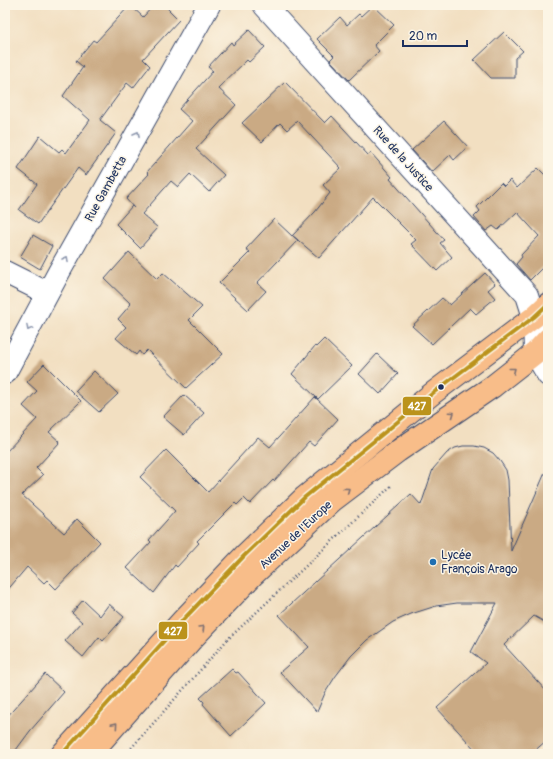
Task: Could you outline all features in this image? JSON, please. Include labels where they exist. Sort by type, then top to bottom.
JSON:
[{"type":"main road","name":"Avenue de l'Europe","points":[[62,754],[182,621],[244,556],[305,497],[434,393],[541,311]]},
{"type":"main road","name":"Avenue de l'Europe","points":[[90,754],[193,638],[248,580],[332,501],[398,451],[492,387],[541,346]]},
{"type":"street","name":"Rue Gambetta","points":[[5,373],[47,293],[209,5]]},
{"type":"street","name":"Rue de la Justice","points":[[264,5],[541,311],[541,346]]},
{"type":"street","points":[[5,272],[47,293]]},
{"type":"street","points":[[541,346],[548,375]]},
{"type":"path","points":[[126,754],[227,640],[393,484]]},
{"type":"building","points":[[130,5],[143,17],[154,5],[164,5],[179,20],[143,59],[150,66],[133,88],[127,83],[100,120],[116,133],[86,175],[78,168],[38,224],[19,210],[37,184],[18,169],[40,136],[59,152],[62,149],[66,153],[90,120],[63,96],[83,67],[76,61],[93,40],[96,42]]},
{"type":"building","points":[[373,5],[394,25],[374,45],[379,51],[349,80],[330,60],[334,56],[317,39],[340,17],[347,25],[359,14],[361,16]]},
{"type":"building","points":[[249,30],[265,47],[249,62],[247,60],[218,88],[236,105],[196,149],[224,175],[209,192],[190,174],[178,187],[171,181],[142,214],[158,228],[140,248],[116,224],[132,206],[134,208],[126,199],[149,174],[147,172],[192,121],[179,109],[213,71],[208,67],[231,42],[233,45]]},
{"type":"building","points":[[504,32],[523,51],[515,58],[515,78],[491,78],[474,60]]},
{"type":"building","points":[[285,82],[325,123],[332,116],[368,155],[371,153],[392,177],[390,179],[444,240],[440,243],[452,257],[437,271],[411,244],[416,240],[373,197],[319,258],[298,240],[257,283],[266,291],[248,310],[219,283],[250,252],[246,249],[274,219],[292,236],[315,212],[330,193],[323,185],[341,168],[297,121],[287,130],[280,123],[262,142],[242,123]]},
{"type":"building","points":[[444,121],[468,147],[454,160],[450,155],[432,172],[412,150]]},
{"type":"building","points":[[538,168],[548,178],[548,262],[530,280],[516,264],[522,257],[521,255],[539,236],[517,212],[498,230],[493,226],[486,231],[474,217],[480,211],[477,207],[501,183],[504,186],[510,180],[517,188]]},
{"type":"building","points":[[33,235],[52,246],[40,269],[20,257]]},
{"type":"building","points":[[129,252],[157,279],[163,273],[202,307],[189,320],[223,354],[186,388],[147,350],[142,355],[139,351],[136,355],[116,338],[126,327],[118,319],[131,304],[105,279]]},
{"type":"building","points":[[485,273],[495,284],[488,290],[495,298],[476,314],[470,308],[432,344],[412,326],[442,298],[450,305]]},
{"type":"building","points":[[324,339],[352,366],[318,399],[292,374],[315,346],[316,347]]},
{"type":"building","points":[[377,354],[398,374],[380,394],[359,374]]},
{"type":"building","points":[[44,364],[81,401],[49,432],[60,442],[36,468],[43,475],[22,495],[64,533],[77,519],[100,542],[56,589],[47,580],[44,583],[27,567],[5,593],[5,453],[37,419],[23,406],[37,391],[27,382]]},
{"type":"building","points":[[94,371],[118,394],[99,412],[75,391]]},
{"type":"building","points":[[184,395],[204,413],[184,435],[163,417]]},
{"type":"building","points":[[315,397],[338,419],[314,446],[309,442],[274,481],[273,480],[250,504],[244,498],[237,505],[235,503],[197,541],[199,543],[177,567],[175,565],[154,593],[127,568],[151,542],[149,540],[175,511],[140,477],[166,450],[208,492],[258,437],[270,447]]},
{"type":"building","points":[[463,446],[484,448],[493,453],[506,470],[508,480],[511,551],[548,466],[548,624],[534,616],[504,645],[548,693],[548,739],[531,754],[479,754],[437,708],[486,663],[471,652],[497,603],[457,603],[436,606],[411,614],[393,622],[367,640],[351,656],[325,693],[317,712],[280,672],[309,647],[279,615],[411,494],[421,505],[433,469],[447,453],[455,448]]},
{"type":"building","points":[[83,600],[100,616],[109,604],[124,617],[103,641],[99,637],[83,657],[65,641],[82,622],[72,613]]},
{"type":"building","points":[[232,669],[236,673],[238,672],[266,703],[231,736],[203,704],[204,702],[200,698]]},
{"type":"building","points":[[45,674],[64,692],[30,731],[13,754],[5,754],[5,719]]},
{"type":"transit line","name":"427","points":[[62,754],[182,621],[244,556],[305,497],[433,393],[534,317],[548,304]]},
{"type":"place","name":"Lycée François Arago","points":[[433,562]]}]
